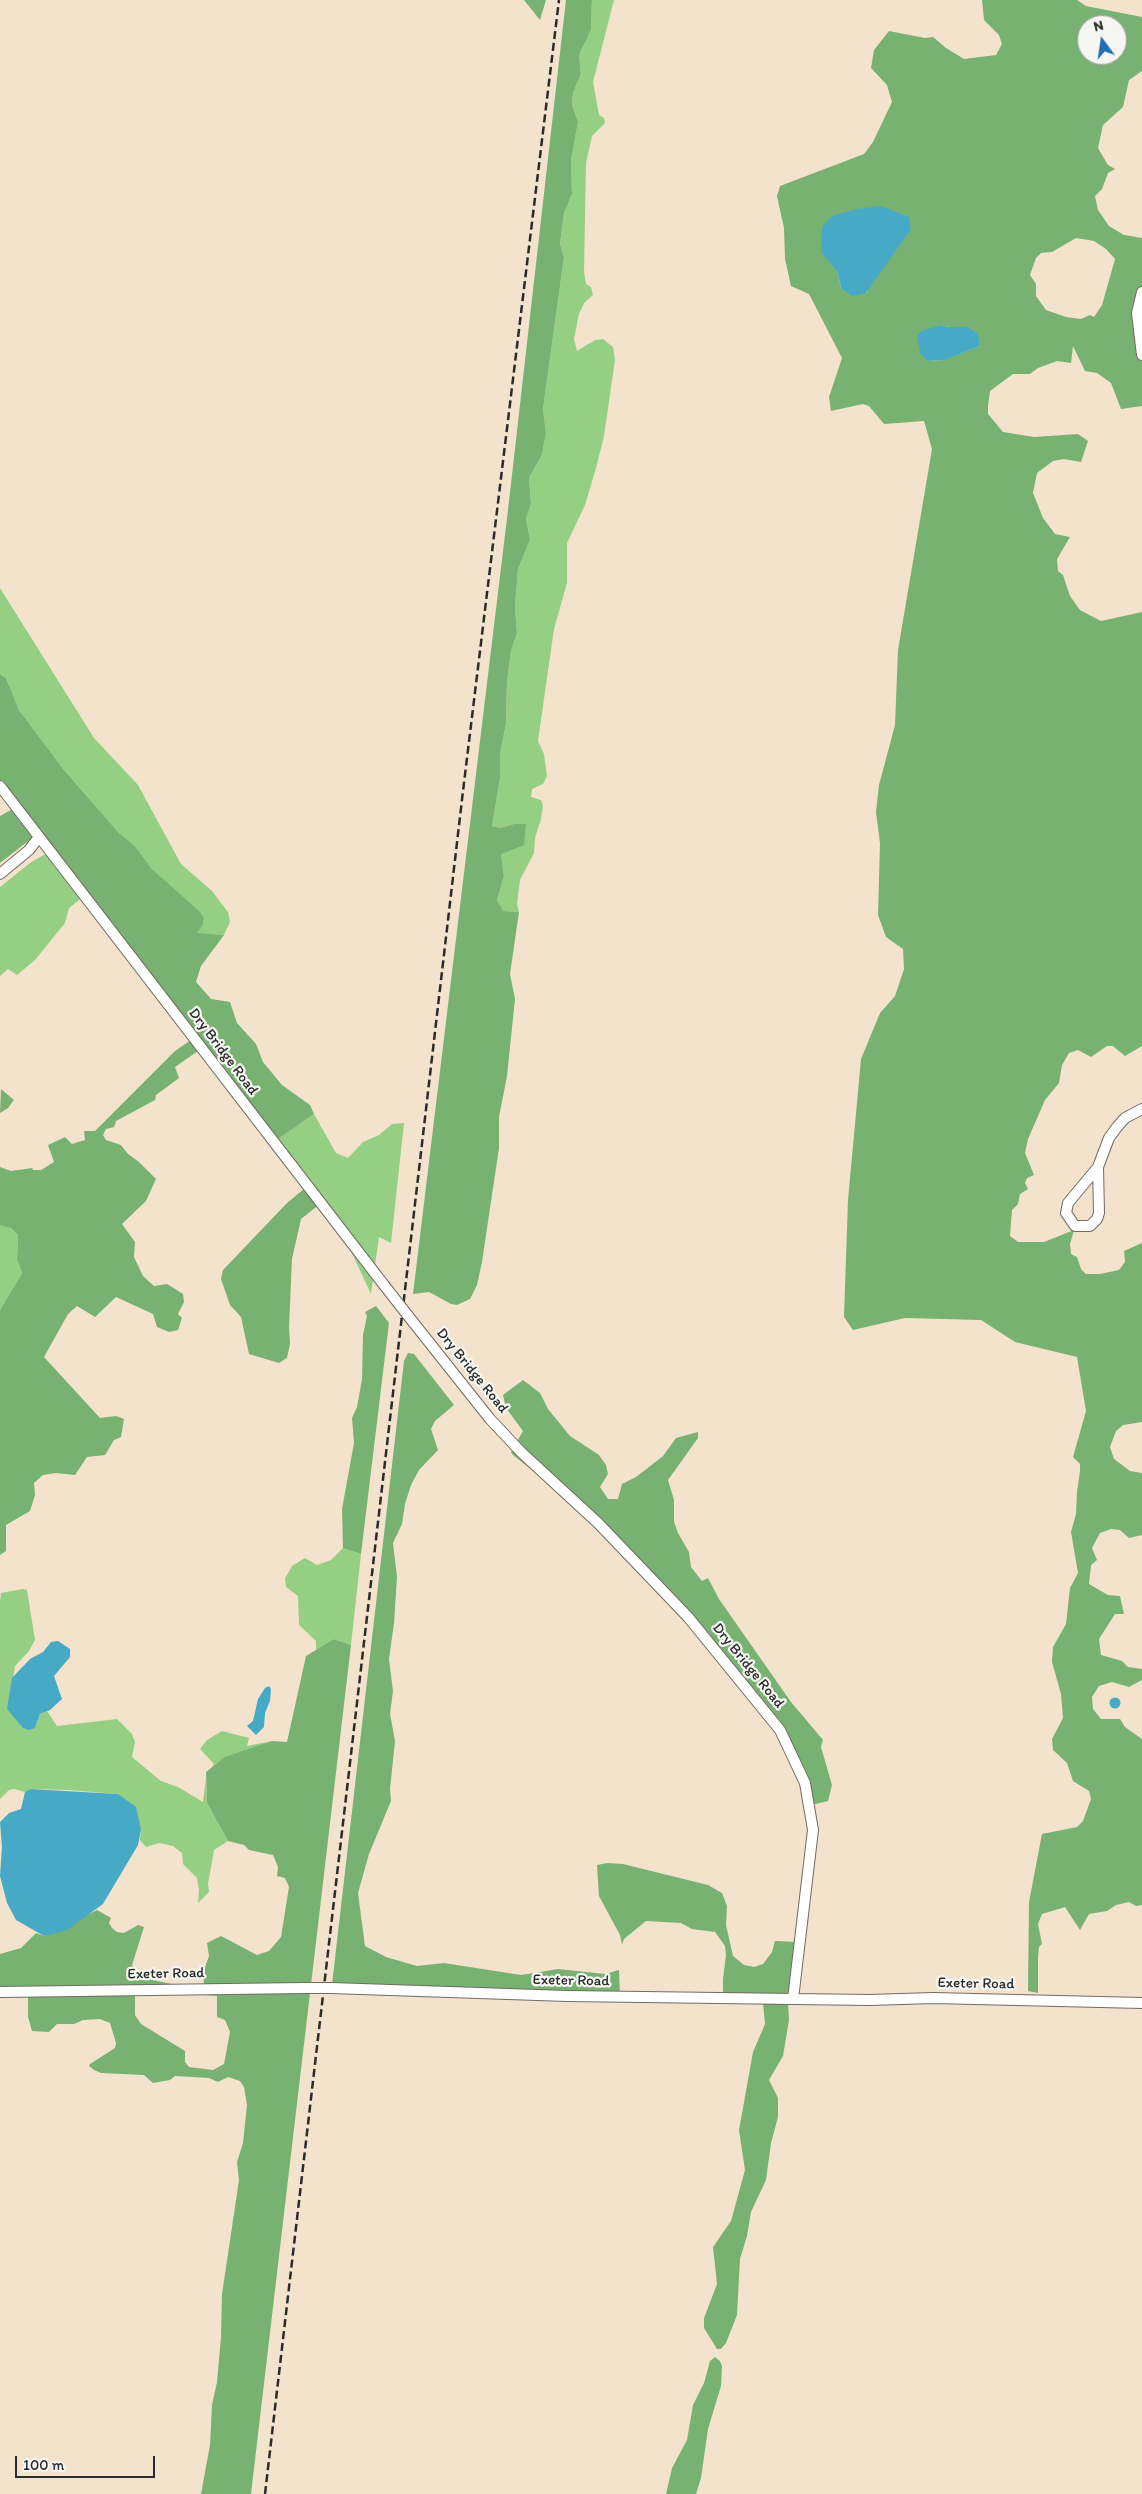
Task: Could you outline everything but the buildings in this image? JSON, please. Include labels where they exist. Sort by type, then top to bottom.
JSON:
[{"type":"street","points":[[1142,292],[1137,313],[1142,355]]},
{"type":"street","name":"Dry Bridge Road","points":[[0,786],[210,1062],[490,1419],[598,1523],[688,1616],[780,1730],[805,1783],[813,1830],[793,1999]]},
{"type":"street","points":[[0,874],[29,850],[39,837]]},
{"type":"street","points":[[1098,1167],[1099,1214],[1097,1219],[1085,1228],[1075,1226],[1066,1213],[1068,1203],[1098,1167],[1110,1138],[1124,1118],[1142,1109]]},
{"type":"street","name":"Exeter Road","points":[[0,1992],[331,1988],[567,1996],[793,1999],[933,1998],[1142,2003]]},
{"type":"green space","points":[[524,0],[546,0],[540,20]]},
{"type":"green space","points":[[566,0],[592,0],[591,30],[579,55],[581,74],[573,93],[572,104],[578,122],[571,161],[572,194],[564,213],[560,244],[564,257],[543,409],[546,433],[542,455],[529,478],[531,504],[526,518],[530,540],[518,569],[515,607],[517,633],[511,651],[507,682],[506,724],[500,754],[500,778],[492,826],[500,828],[514,824],[526,824],[524,845],[501,854],[504,876],[497,900],[503,911],[519,912],[510,974],[515,999],[507,1076],[499,1117],[499,1148],[482,1262],[477,1285],[470,1299],[457,1305],[451,1304],[429,1292],[413,1294],[508,510]]},
{"type":"green space","points":[[592,0],[614,0],[593,82],[599,115],[604,118],[605,123],[592,136],[586,163],[584,272],[586,284],[591,287],[593,295],[584,303],[579,314],[574,339],[577,351],[595,340],[603,339],[613,347],[615,360],[604,436],[596,468],[585,505],[567,543],[567,583],[554,629],[538,741],[544,754],[547,776],[543,784],[532,789],[531,797],[541,800],[543,806],[541,819],[535,838],[534,853],[520,880],[517,904],[519,912],[502,911],[497,900],[504,876],[501,854],[514,824],[500,828],[492,826],[500,778],[500,754],[506,724],[507,682],[511,651],[517,633],[515,607],[518,569],[530,540],[526,517],[531,504],[529,478],[542,455],[546,433],[543,409],[564,257],[560,244],[564,213],[572,194],[571,161],[578,122],[572,104],[573,93],[581,74],[579,55],[591,30]]},
{"type":"green space","points":[[982,0],[1077,0],[1086,6],[1142,17],[1142,71],[1129,80],[1123,107],[1103,125],[1098,148],[1108,165],[1115,169],[1108,173],[1102,189],[1095,196],[1098,210],[1109,226],[1124,235],[1142,238],[1142,406],[1121,409],[1111,383],[1097,373],[1085,371],[1073,346],[1071,363],[1057,361],[1038,368],[1030,374],[1013,374],[990,391],[988,406],[988,414],[1003,432],[1034,437],[1078,434],[1088,441],[1081,462],[1064,459],[1053,461],[1037,473],[1033,493],[1043,518],[1055,534],[1070,537],[1057,559],[1058,571],[1063,575],[1070,596],[1080,610],[1101,621],[1142,612],[1142,1046],[1125,1056],[1113,1046],[1107,1046],[1091,1057],[1078,1050],[1069,1053],[1062,1065],[1059,1083],[1045,1100],[1028,1139],[1025,1153],[1034,1175],[1027,1178],[1025,1183],[1028,1189],[1020,1194],[1018,1204],[1012,1210],[1010,1236],[1018,1242],[1044,1242],[1074,1230],[1070,1244],[1071,1254],[1077,1257],[1081,1269],[1086,1274],[1100,1274],[1119,1270],[1125,1262],[1124,1251],[1142,1243],[1142,1422],[1123,1425],[1116,1431],[1110,1447],[1114,1459],[1130,1471],[1142,1473],[1142,1535],[1129,1538],[1120,1530],[1111,1529],[1100,1533],[1092,1548],[1097,1560],[1091,1565],[1089,1584],[1108,1595],[1120,1596],[1124,1614],[1115,1614],[1099,1639],[1101,1655],[1122,1661],[1128,1667],[1142,1669],[1142,1680],[1129,1687],[1112,1682],[1099,1686],[1092,1697],[1093,1709],[1101,1719],[1120,1719],[1125,1727],[1142,1739],[1142,1905],[1136,1906],[1129,1902],[1116,1905],[1107,1911],[1089,1914],[1080,1930],[1065,1907],[1042,1914],[1038,1924],[1042,1944],[1039,1947],[1038,1957],[1038,1993],[1028,1991],[1029,1902],[1042,1834],[1077,1827],[1083,1821],[1091,1799],[1089,1791],[1073,1781],[1067,1763],[1053,1750],[1052,1739],[1063,1718],[1061,1694],[1052,1662],[1053,1647],[1066,1624],[1070,1588],[1078,1573],[1071,1532],[1076,1514],[1080,1464],[1073,1457],[1086,1411],[1077,1357],[1015,1342],[981,1320],[905,1318],[853,1330],[844,1317],[848,1200],[861,1059],[880,1013],[895,996],[904,969],[903,949],[886,937],[878,915],[880,843],[876,812],[879,785],[895,725],[898,650],[932,449],[924,421],[884,424],[869,406],[863,404],[831,411],[829,397],[842,358],[809,294],[791,286],[785,259],[784,228],[777,196],[780,186],[864,154],[873,142],[892,102],[887,85],[871,68],[874,50],[889,31],[925,38],[933,37],[964,59],[996,55],[1002,44],[999,35],[984,20]],"holes":[[[1076,238],[1094,241],[1106,249],[1115,259],[1102,305],[1094,317],[1090,315],[1081,319],[1066,317],[1046,310],[1036,296],[1036,284],[1030,275],[1036,258],[1041,253],[1052,252]],[[837,271],[868,291],[866,293],[841,288]],[[941,325],[968,327],[980,346],[944,360],[926,361]]]},
{"type":"green space","points":[[0,588],[94,738],[138,785],[181,864],[212,891],[228,912],[230,922],[224,935],[196,934],[203,925],[204,918],[152,869],[135,846],[119,833],[64,770],[19,710],[6,678],[0,674]]},
{"type":"green space","points":[[0,674],[6,678],[19,710],[64,770],[119,833],[135,846],[152,869],[200,912],[204,918],[203,925],[197,933],[224,935],[201,966],[196,982],[211,999],[230,1002],[237,1023],[256,1044],[263,1062],[282,1085],[310,1105],[314,1114],[274,1142],[198,1051],[175,1067],[179,1078],[156,1095],[155,1100],[116,1121],[114,1127],[106,1129],[103,1135],[106,1140],[121,1145],[128,1154],[156,1179],[146,1201],[122,1224],[135,1242],[134,1257],[143,1276],[154,1286],[167,1284],[183,1294],[184,1302],[178,1314],[182,1318],[178,1330],[169,1332],[157,1327],[153,1314],[116,1297],[95,1317],[77,1306],[68,1314],[44,1357],[100,1418],[116,1416],[124,1419],[121,1437],[114,1440],[105,1455],[87,1457],[75,1475],[56,1473],[43,1475],[34,1483],[35,1495],[30,1511],[6,1525],[6,1551],[0,1555],[0,1310],[22,1273],[17,1260],[18,1235],[11,1228],[0,1225],[0,1167],[11,1171],[32,1168],[33,1170],[41,1170],[54,1162],[48,1145],[65,1137],[72,1144],[85,1140],[84,1131],[95,1131],[175,1051],[191,1040],[36,835],[0,863],[0,816],[16,807],[0,786]]},
{"type":"green space","points":[[50,851],[84,896],[69,908],[65,923],[35,960],[17,975],[8,969],[0,976],[0,887],[30,863]]},
{"type":"green space","points":[[1,1089],[14,1100],[8,1108],[0,1113]]},
{"type":"green space","points":[[314,1114],[336,1153],[348,1158],[363,1142],[379,1135],[392,1124],[404,1123],[391,1243],[379,1237],[371,1294],[344,1236],[274,1142]]},
{"type":"green space","points":[[305,1188],[320,1204],[301,1219],[292,1259],[290,1344],[287,1358],[279,1363],[249,1354],[241,1317],[230,1305],[221,1279],[223,1270],[287,1203]]},
{"type":"green space","points":[[0,1225],[11,1228],[18,1235],[17,1260],[22,1273],[0,1310]]},
{"type":"green space","points":[[376,1306],[389,1323],[361,1554],[343,1548],[342,1509],[354,1443],[352,1418],[357,1407],[362,1379],[363,1335],[367,1316],[365,1312]]},
{"type":"green space","points":[[408,1353],[414,1354],[454,1405],[435,1421],[431,1429],[438,1450],[419,1470],[411,1485],[405,1504],[402,1524],[393,1543],[397,1577],[389,1659],[393,1691],[390,1714],[395,1741],[390,1789],[391,1801],[369,1854],[358,1893],[365,1946],[386,1957],[417,1966],[444,1963],[521,1975],[558,1969],[605,1974],[619,1970],[620,1995],[331,1993],[404,1361]]},
{"type":"green space","points":[[523,1380],[540,1393],[548,1409],[570,1436],[599,1455],[606,1465],[608,1474],[600,1487],[608,1499],[618,1499],[622,1484],[636,1477],[663,1456],[676,1438],[698,1432],[698,1438],[668,1480],[674,1500],[674,1522],[689,1552],[691,1567],[702,1581],[708,1578],[719,1599],[791,1702],[823,1740],[821,1747],[832,1785],[828,1801],[811,1805],[804,1780],[754,1696],[595,1520],[513,1455],[511,1452],[523,1431],[506,1408],[503,1395]]},
{"type":"green space","points":[[343,1548],[361,1554],[351,1645],[334,1639],[316,1650],[316,1641],[299,1625],[298,1596],[286,1587],[285,1578],[292,1566],[305,1558],[317,1565],[331,1560]]},
{"type":"green space","points":[[27,1590],[35,1640],[29,1651],[15,1666],[12,1689],[35,1728],[40,1714],[47,1711],[57,1726],[117,1719],[132,1734],[135,1742],[132,1757],[161,1781],[178,1787],[203,1802],[206,1778],[207,1803],[228,1841],[214,1850],[208,1884],[209,1892],[198,1903],[199,1890],[197,1878],[183,1864],[182,1853],[173,1846],[159,1843],[146,1847],[140,1840],[141,1830],[118,1794],[30,1789],[25,1792],[14,1789],[9,1790],[0,1799],[0,1601],[1,1593]]},
{"type":"green space","points":[[334,1639],[351,1645],[251,2494],[201,2494],[210,2445],[212,2405],[217,2382],[222,2294],[239,2180],[237,2162],[243,2143],[247,2105],[244,2087],[240,2081],[228,2077],[218,2082],[209,2078],[175,2076],[170,2080],[153,2083],[144,2075],[101,2073],[94,2070],[89,2066],[90,2064],[115,2048],[116,2043],[110,2023],[100,2019],[83,2020],[74,2024],[57,2024],[49,2032],[32,2031],[28,2017],[28,1995],[0,1995],[0,1954],[21,1948],[36,1933],[44,1936],[97,1910],[111,1918],[109,1923],[117,1932],[124,1933],[138,1925],[144,1927],[132,1965],[143,1978],[172,1984],[172,1993],[135,1995],[135,2015],[141,2024],[185,2051],[185,2062],[189,2067],[213,2070],[224,2064],[230,2032],[225,2020],[217,2017],[217,1996],[205,1995],[203,1973],[209,1956],[207,1943],[221,1936],[257,1955],[269,1951],[281,1937],[289,1887],[285,1878],[277,1876],[278,1867],[273,1855],[249,1850],[244,1845],[228,1841],[207,1803],[206,1772],[225,1757],[272,1741],[287,1742],[306,1656]]},
{"type":"green space","points":[[222,1731],[249,1738],[247,1746],[271,1741],[212,1767],[214,1764],[200,1749],[207,1740]]},
{"type":"green space","points":[[607,1863],[623,1864],[708,1885],[722,1893],[727,1906],[726,1925],[733,1956],[744,1965],[754,1967],[763,1964],[772,1952],[775,1941],[799,1942],[788,2003],[789,2020],[783,2056],[769,2080],[778,2098],[778,2117],[771,2143],[766,2180],[751,2212],[747,2236],[740,2259],[737,2315],[726,2343],[721,2349],[717,2349],[704,2328],[704,2318],[717,2284],[713,2247],[731,2221],[745,2170],[739,2130],[753,2052],[765,2024],[763,2003],[723,1998],[725,1946],[715,1932],[692,1929],[681,1923],[646,1921],[624,1939],[622,1945],[620,1935],[599,1896],[597,1865]]},
{"type":"green space","points":[[715,2357],[722,2366],[721,2386],[708,2429],[701,2478],[696,2494],[666,2494],[672,2468],[687,2440],[693,2405],[704,2383],[710,2361]]},
{"type":"water","points":[[881,206],[909,217],[911,229],[866,293],[852,296],[841,288],[837,271],[821,252],[822,227],[832,216],[857,209]]},
{"type":"water","points":[[941,325],[968,327],[978,334],[980,346],[945,360],[927,361],[920,353],[917,336],[921,331]]},
{"type":"water","points":[[58,1641],[70,1649],[70,1657],[54,1676],[62,1699],[50,1710],[40,1714],[35,1728],[29,1730],[23,1728],[7,1709],[12,1678],[30,1659],[43,1652],[51,1642]]},
{"type":"water","points":[[269,1686],[271,1689],[270,1701],[265,1713],[264,1727],[256,1735],[247,1726],[253,1721],[258,1699],[265,1688]]},
{"type":"water","points":[[1115,1697],[1121,1703],[1115,1709],[1109,1703]]},
{"type":"water","points":[[30,1789],[118,1794],[136,1807],[141,1830],[138,1845],[103,1904],[67,1930],[44,1936],[16,1920],[7,1903],[0,1876],[2,1847],[0,1822],[9,1813],[21,1809],[25,1792]]},
{"type":"railway","points":[[265,2494],[463,791],[559,0]]}]
